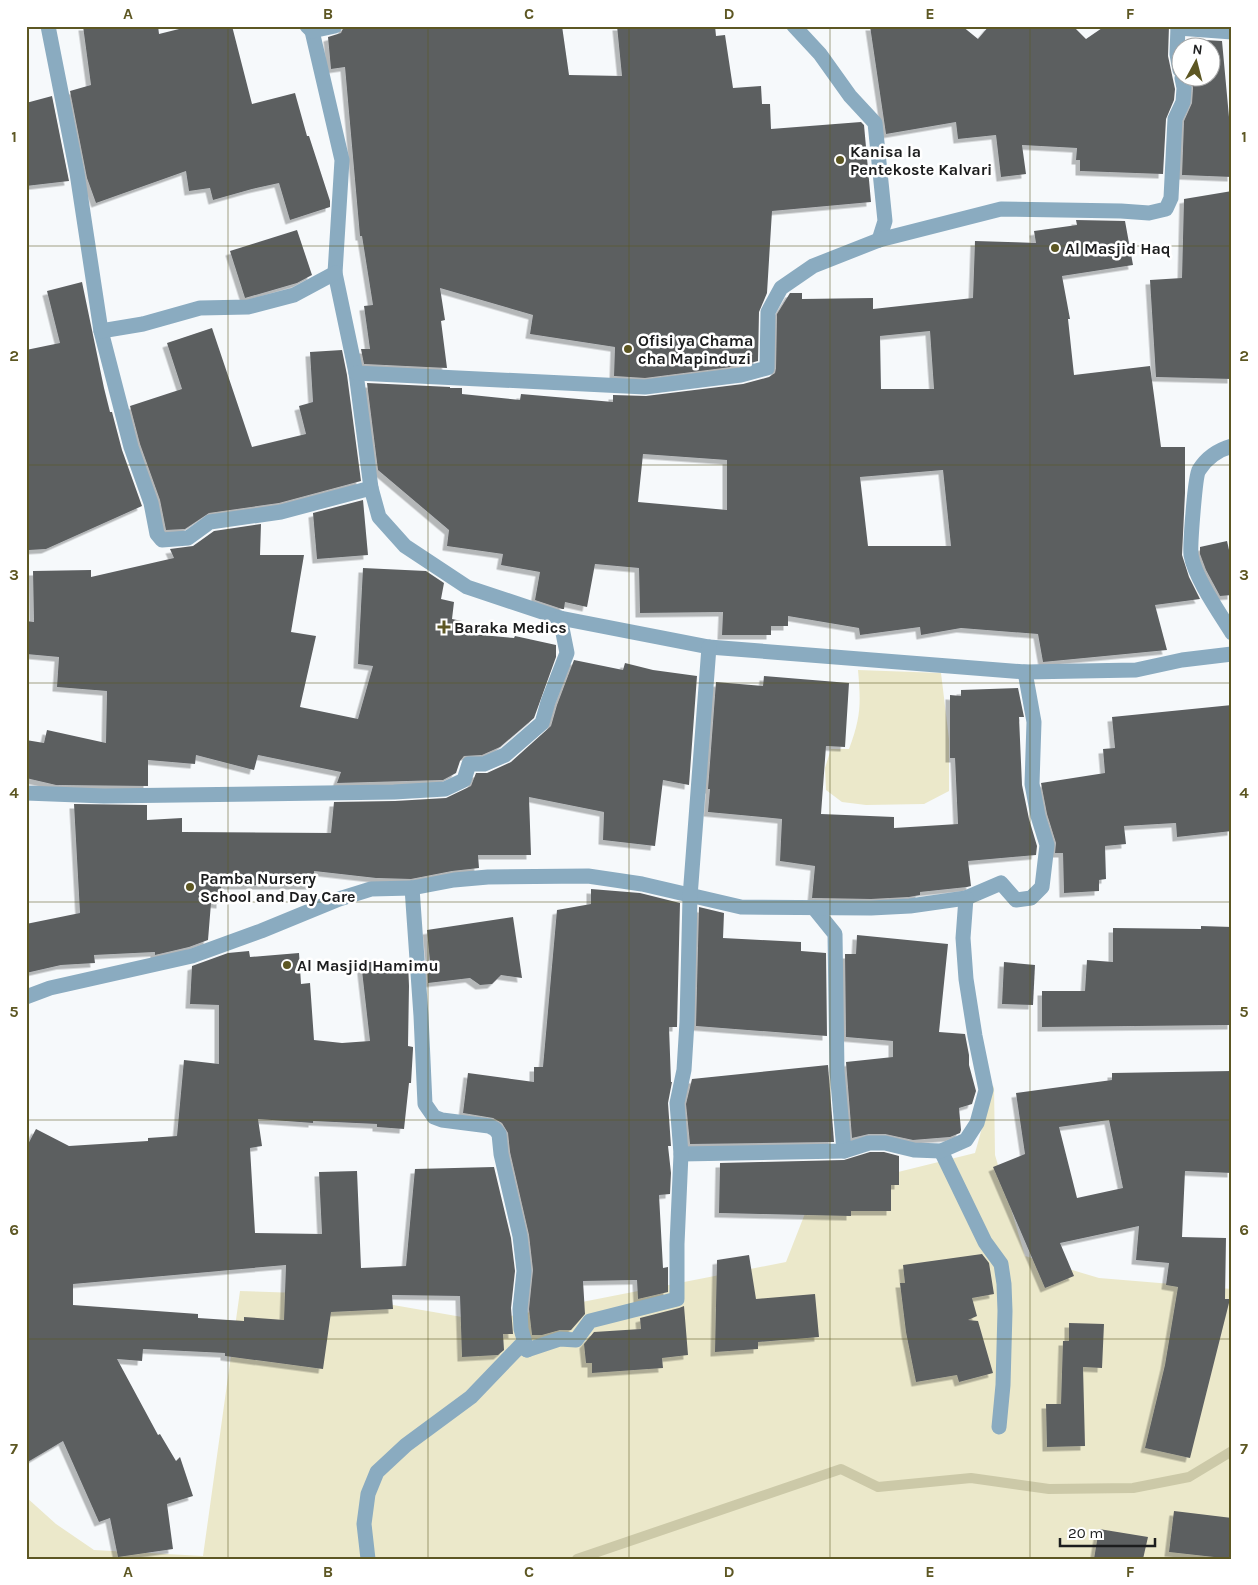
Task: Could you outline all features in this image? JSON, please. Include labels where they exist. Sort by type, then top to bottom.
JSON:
[{"type":"street","points":[[48,26],[77,173],[101,331],[131,446],[151,503],[157,534],[162,540],[188,538],[210,522],[281,512],[371,488]]},
{"type":"street","points":[[335,26],[309,29],[342,160],[335,273],[356,373],[371,488],[379,517],[405,546],[467,587],[560,618],[709,647],[1026,672],[1136,670],[1182,660],[1232,654]]},
{"type":"street","points":[[794,26],[820,54],[850,96],[875,124],[885,221],[879,240]]},
{"type":"street","points":[[1178,27],[1232,32]]},
{"type":"street","points":[[356,373],[645,387],[741,375],[767,368],[768,312],[781,288],[814,266],[879,240],[1001,209],[1122,210],[1149,213],[1166,209],[1171,198],[1175,119],[1183,102],[1184,88]]},
{"type":"street","points":[[101,331],[143,324],[200,308],[248,307],[294,295],[335,273]]},
{"type":"street","points":[[1232,446],[1219,450],[1197,472],[1191,555],[1201,580],[1232,633]]},
{"type":"street","points":[[26,793],[104,796],[394,792],[446,789],[464,780],[469,764],[484,764],[505,755],[542,723],[567,653],[560,618]]},
{"type":"street","points":[[368,1559],[364,1524],[368,1494],[377,1472],[406,1445],[471,1397],[520,1346],[528,1350],[560,1339],[576,1340],[590,1321],[677,1299],[677,1244],[681,1154],[677,1103],[684,1070],[688,1022],[690,896],[709,647]]},
{"type":"street","points":[[26,996],[50,988],[192,956],[261,931],[339,899],[371,890],[412,888],[454,880],[488,877],[588,876],[642,884],[741,907],[881,908],[910,906],[966,898],[1001,883],[1016,900],[1031,898],[1042,887],[1047,845],[1038,816],[1032,784],[1034,722],[1026,672]]},
{"type":"street","points":[[412,888],[425,1104],[434,1116],[442,1120],[489,1126],[499,1134],[500,1154],[520,1236],[524,1270],[520,1309],[521,1329],[528,1350]]},
{"type":"street","points":[[681,1154],[844,1150],[869,1143],[941,1152],[966,1140],[977,1123],[986,1090],[966,979],[963,938],[966,898]]},
{"type":"street","points":[[814,908],[835,934],[837,1071],[844,1150]]},
{"type":"street","points":[[941,1152],[981,1233],[1000,1264],[1004,1284],[1005,1311],[1003,1385],[999,1427]]},
{"type":"shaded area","points":[[858,670],[941,673],[949,739],[949,791],[924,804],[866,805],[842,802],[826,790],[825,768],[831,749],[849,749],[856,728],[860,702]]},
{"type":"shaded area","points":[[994,1085],[995,1155],[1025,1256],[1099,1278],[1232,1289],[1232,1559],[26,1559],[26,1497],[56,1524],[94,1550],[203,1556],[240,1291],[330,1294],[485,1321],[786,1262],[813,1193],[975,1153]]},
{"type":"building","points":[[83,26],[158,26],[159,34],[191,26],[232,26],[252,104],[295,93],[307,136],[309,136],[330,201],[330,207],[290,220],[279,183],[213,200],[210,188],[189,191],[186,171],[96,203],[87,178],[70,91],[91,85]]},
{"type":"building","points":[[344,26],[562,26],[569,75],[622,76],[617,26],[715,26],[716,36],[725,35],[733,88],[761,86],[762,104],[770,104],[771,129],[861,122],[864,125],[871,202],[772,211],[767,293],[759,312],[758,361],[739,366],[645,378],[614,376],[615,347],[530,334],[533,315],[440,288],[445,320],[441,321],[447,368],[364,364],[361,349],[370,349],[364,306],[373,305],[362,236],[360,236],[345,67],[331,69],[328,37],[341,33]]},
{"type":"building","points":[[870,26],[962,26],[978,39],[989,26],[1073,26],[1086,39],[1105,26],[1169,26],[1170,88],[1175,89],[1174,100],[1166,119],[1163,174],[1080,171],[1080,160],[1076,160],[1077,148],[1022,145],[1026,174],[1001,177],[996,135],[958,139],[956,122],[886,134]]},
{"type":"building","points":[[1220,41],[1222,41],[1229,117],[1232,117],[1232,177],[1182,175],[1184,121],[1192,103],[1193,88],[1220,88]]},
{"type":"building","points":[[52,96],[69,181],[26,186],[26,103]]},
{"type":"building","points":[[1232,191],[1232,379],[1156,377],[1150,280],[1182,278],[1184,199]]},
{"type":"building","points":[[1076,220],[1125,221],[1133,265],[1062,276],[1070,319],[1068,319],[1074,375],[1150,366],[1161,447],[1185,447],[1182,555],[1189,577],[1200,599],[1155,605],[1167,650],[1043,662],[1038,634],[961,628],[921,635],[920,627],[860,635],[859,628],[788,616],[788,626],[771,626],[771,635],[722,635],[723,612],[640,613],[639,568],[595,564],[587,607],[565,602],[564,609],[562,609],[535,600],[540,572],[501,565],[503,554],[447,546],[449,530],[378,470],[367,383],[462,388],[462,394],[520,400],[521,394],[613,402],[613,395],[646,396],[743,384],[769,377],[775,373],[777,314],[790,293],[802,293],[802,299],[873,298],[873,309],[973,298],[975,241],[1036,243],[1034,231],[1077,225]],"holes":[[[930,331],[934,389],[881,389],[880,336]],[[643,454],[727,460],[727,510],[638,502]],[[943,470],[951,546],[868,546],[860,477]]]},
{"type":"building","points":[[297,230],[312,275],[297,283],[245,298],[230,251]]},
{"type":"building","points":[[82,282],[110,412],[112,412],[122,450],[142,506],[46,549],[29,550],[26,488],[26,350],[60,343],[47,291]]},
{"type":"building","points":[[212,328],[252,447],[306,434],[299,406],[313,402],[310,352],[342,350],[361,481],[279,503],[209,513],[185,529],[166,530],[160,500],[140,444],[130,406],[182,389],[167,343]]},
{"type":"building","points":[[363,500],[368,555],[317,559],[313,513]]},
{"type":"building","points":[[261,524],[260,555],[304,555],[291,632],[316,636],[300,707],[358,719],[373,666],[358,664],[363,568],[426,571],[444,583],[441,599],[454,602],[452,619],[462,621],[460,633],[514,638],[515,636],[556,645],[556,657],[534,718],[500,747],[482,755],[464,756],[456,773],[443,780],[337,783],[341,772],[258,755],[254,770],[196,755],[195,764],[148,760],[148,786],[56,785],[26,778],[26,740],[44,743],[47,730],[106,743],[107,691],[57,687],[59,657],[26,654],[26,621],[34,622],[33,571],[91,570],[91,577],[174,558],[170,549],[193,546],[214,531]]},
{"type":"building","points":[[1227,541],[1232,563],[1232,595],[1220,596],[1206,570],[1200,554],[1200,547]]},
{"type":"building","points":[[574,660],[623,670],[625,663],[653,670],[697,676],[689,785],[663,780],[655,846],[603,840],[604,812],[529,797],[531,855],[478,855],[479,868],[411,879],[376,878],[314,871],[314,885],[221,885],[221,904],[211,903],[208,940],[189,947],[155,955],[155,952],[94,955],[95,963],[61,965],[26,973],[26,924],[80,913],[74,804],[147,805],[147,820],[182,818],[182,832],[331,833],[334,802],[446,798],[471,786],[476,773],[487,773],[511,762],[551,726]]},
{"type":"building","points":[[764,676],[849,683],[845,747],[826,746],[821,814],[894,817],[894,828],[958,824],[955,758],[950,758],[950,695],[961,696],[961,690],[1018,688],[1024,717],[1019,717],[1022,785],[1037,846],[1036,855],[968,861],[971,886],[967,887],[920,892],[920,895],[909,897],[871,899],[812,898],[815,866],[780,861],[782,819],[708,812],[716,682],[763,686]]},
{"type":"building","points":[[1232,705],[1232,831],[1177,837],[1176,823],[1124,826],[1126,844],[1105,846],[1106,879],[1099,880],[1099,891],[1064,893],[1063,853],[1055,853],[1056,843],[1047,814],[1041,783],[1105,773],[1103,749],[1115,748],[1112,717]]},
{"type":"building","points":[[591,889],[640,893],[680,903],[677,1027],[669,1027],[672,1082],[668,1103],[671,1146],[668,1146],[671,1173],[670,1194],[659,1195],[663,1268],[668,1267],[668,1292],[638,1299],[637,1280],[583,1281],[585,1314],[571,1330],[532,1335],[529,1309],[533,1270],[529,1235],[510,1152],[508,1133],[502,1123],[493,1118],[463,1113],[468,1073],[534,1082],[534,1067],[543,1067],[557,910],[591,904]]},
{"type":"building","points":[[699,907],[724,913],[723,938],[801,942],[801,951],[826,953],[827,1036],[696,1026]]},
{"type":"building","points":[[513,917],[522,978],[501,975],[492,984],[480,985],[470,978],[428,983],[427,962],[430,962],[427,930]]},
{"type":"building","points":[[1201,926],[1232,927],[1232,1025],[1042,1027],[1042,991],[1085,991],[1087,960],[1113,962],[1113,928],[1201,929]]},
{"type":"building","points":[[857,935],[948,944],[939,1032],[965,1034],[969,1065],[976,1091],[972,1104],[959,1108],[960,1133],[950,1137],[913,1140],[885,1134],[869,1134],[852,1138],[846,1062],[893,1057],[893,1041],[846,1037],[845,954],[856,954]]},
{"type":"building","points":[[249,951],[250,957],[299,953],[301,984],[310,983],[314,1040],[342,1043],[370,1041],[361,962],[408,962],[408,1046],[413,1047],[413,1049],[411,1083],[409,1083],[404,1129],[377,1127],[377,1124],[313,1121],[313,1123],[258,1119],[262,1146],[250,1148],[255,1233],[322,1234],[319,1172],[357,1171],[361,1268],[406,1266],[415,1169],[494,1167],[511,1238],[515,1271],[511,1308],[513,1334],[503,1334],[504,1350],[498,1355],[462,1357],[460,1296],[392,1295],[393,1309],[331,1312],[323,1369],[225,1356],[225,1353],[143,1349],[142,1361],[117,1359],[158,1435],[160,1434],[176,1461],[180,1457],[193,1496],[167,1504],[173,1549],[118,1557],[110,1518],[99,1522],[63,1441],[26,1463],[26,1148],[36,1129],[69,1146],[148,1141],[148,1138],[177,1136],[184,1060],[219,1064],[219,1005],[190,1004],[192,966],[228,953]],"holes":[[[286,1265],[284,1320],[244,1317],[244,1321],[198,1318],[198,1314],[73,1305],[73,1284]]]},
{"type":"building","points":[[1004,962],[1035,965],[1033,1005],[1002,1004]]},
{"type":"building","points":[[828,1065],[834,1142],[690,1144],[686,1104],[692,1079]]},
{"type":"building","points":[[1232,1071],[1232,1173],[1185,1171],[1182,1237],[1226,1238],[1225,1299],[1230,1299],[1190,1458],[1145,1448],[1165,1365],[1178,1287],[1166,1285],[1169,1263],[1136,1260],[1139,1226],[1060,1243],[1074,1276],[1045,1288],[993,1167],[1025,1154],[1016,1093],[1112,1080],[1112,1073]],"holes":[[[1109,1120],[1123,1188],[1077,1198],[1059,1127]]]},
{"type":"building","points":[[870,1152],[884,1152],[899,1156],[899,1185],[891,1185],[891,1211],[851,1211],[851,1216],[719,1213],[720,1163],[844,1160]]},
{"type":"building","points":[[982,1254],[989,1263],[994,1294],[972,1298],[977,1316],[968,1320],[978,1321],[993,1373],[959,1382],[957,1375],[916,1382],[906,1332],[900,1283],[905,1283],[903,1265]]},
{"type":"building","points":[[749,1255],[756,1299],[815,1294],[819,1337],[758,1342],[758,1349],[715,1352],[717,1260]]},
{"type":"building","points":[[684,1306],[688,1355],[662,1358],[663,1368],[592,1373],[592,1363],[586,1363],[584,1344],[594,1332],[641,1329],[640,1318]]},
{"type":"building","points":[[1069,1323],[1104,1324],[1102,1368],[1083,1367],[1085,1446],[1047,1447],[1046,1404],[1061,1404],[1063,1341],[1069,1341]]},
{"type":"building","points":[[1174,1511],[1232,1518],[1232,1559],[1169,1552]]},
{"type":"building","points":[[1099,1529],[1148,1537],[1143,1559],[1094,1559]]},
{"type":"waterway","points":[[577,1559],[841,1469],[878,1487],[971,1478],[1049,1489],[1133,1488],[1189,1477],[1232,1451]]},
{"type":"place","name":"Kanisa la Pentekoste Kalvari","points":[[840,160]]},
{"type":"place","name":"Al Masjid Haq","points":[[1055,248]]},
{"type":"place","name":"Ofisi ya Chama cha Mapinduzi","points":[[628,349]]},
{"type":"place","name":"Baraka Medics","points":[[444,627]]},
{"type":"place","name":"Pamba Nursery School and Day Care","points":[[190,887]]},
{"type":"place","name":"Al Masjid Hamimu","points":[[287,965]]}]
